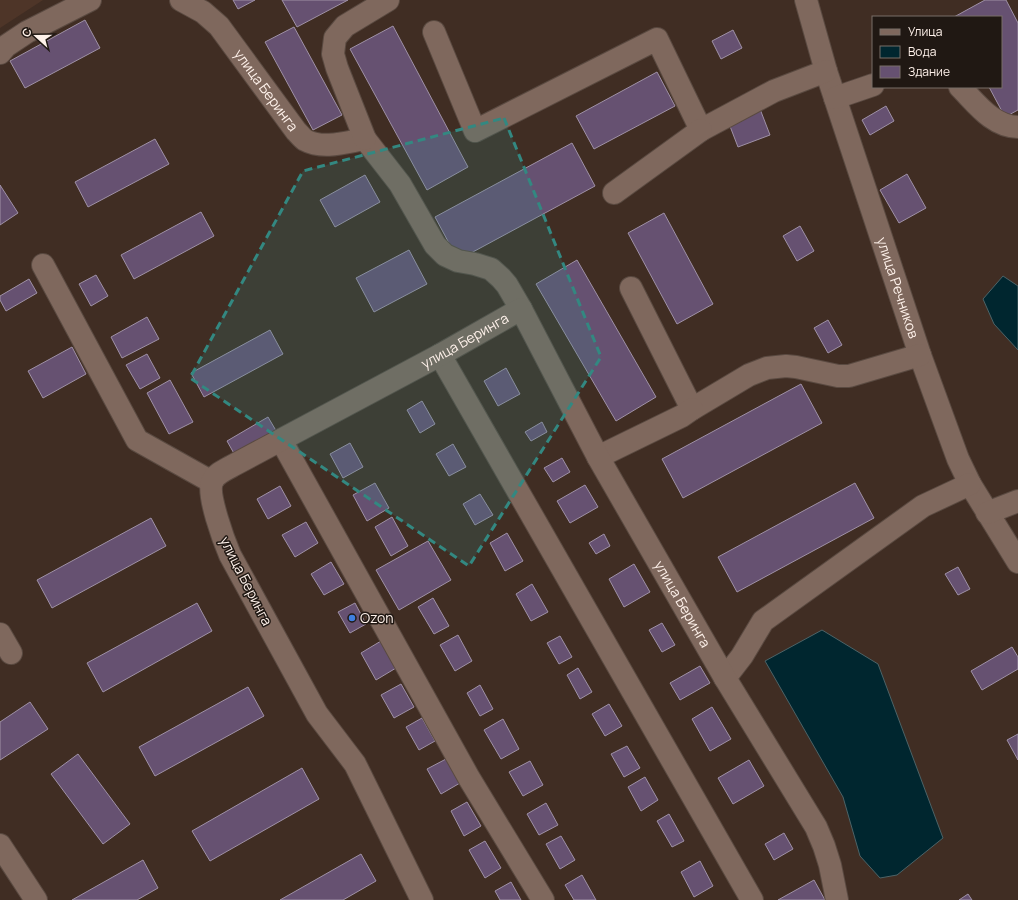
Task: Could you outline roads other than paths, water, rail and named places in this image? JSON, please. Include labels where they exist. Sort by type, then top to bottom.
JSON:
[{"type":"street","points":[[0,53],[6,46],[27,32],[90,0]]},
{"type":"street","name":"улица Беринга","points":[[181,0],[202,12],[219,26],[296,131],[305,140],[318,144],[332,145],[365,139],[400,184],[435,245],[445,255],[458,261],[491,269],[507,285],[598,457],[725,678],[816,827],[830,865],[837,900]]},
{"type":"street","points":[[365,139],[337,68],[333,54],[335,38],[345,26],[388,0]]},
{"type":"street","name":"улица Речников","points":[[806,0],[834,98],[920,355],[958,460],[987,513],[1018,562]]},
{"type":"street","points":[[434,32],[475,131],[657,39],[700,130]]},
{"type":"street","points":[[614,193],[700,130],[774,91],[826,71]]},
{"type":"street","points":[[834,98],[872,85]]},
{"type":"street","points":[[961,88],[988,115],[1000,123],[1018,127]]},
{"type":"street","points":[[43,265],[137,440],[212,482]]},
{"type":"street","points":[[630,288],[692,408]]},
{"type":"street","name":"улица Беринга","points":[[422,900],[355,764],[317,714],[230,555],[219,528],[211,493],[212,482],[220,473],[232,466],[440,355],[521,309]]},
{"type":"street","points":[[440,355],[752,900]]},
{"type":"street","points":[[598,457],[682,416],[692,408],[749,375],[767,368],[786,366],[838,376],[849,376],[920,355]]},
{"type":"street","points":[[281,440],[470,778],[543,900]]},
{"type":"street","points":[[725,678],[742,656],[763,621],[923,506],[970,484]]},
{"type":"street","points":[[987,513],[1018,501]]},
{"type":"street","points":[[0,634],[11,653]]},
{"type":"street","points":[[0,845],[36,900]]},
{"type":"water","points":[[1003,276],[1018,286],[1018,350],[994,324],[983,299]]},
{"type":"water","points":[[822,630],[878,664],[943,838],[897,875],[880,878],[860,856],[843,797],[765,661]]},
{"type":"place","name":"Ozon","points":[[352,618]]}]
